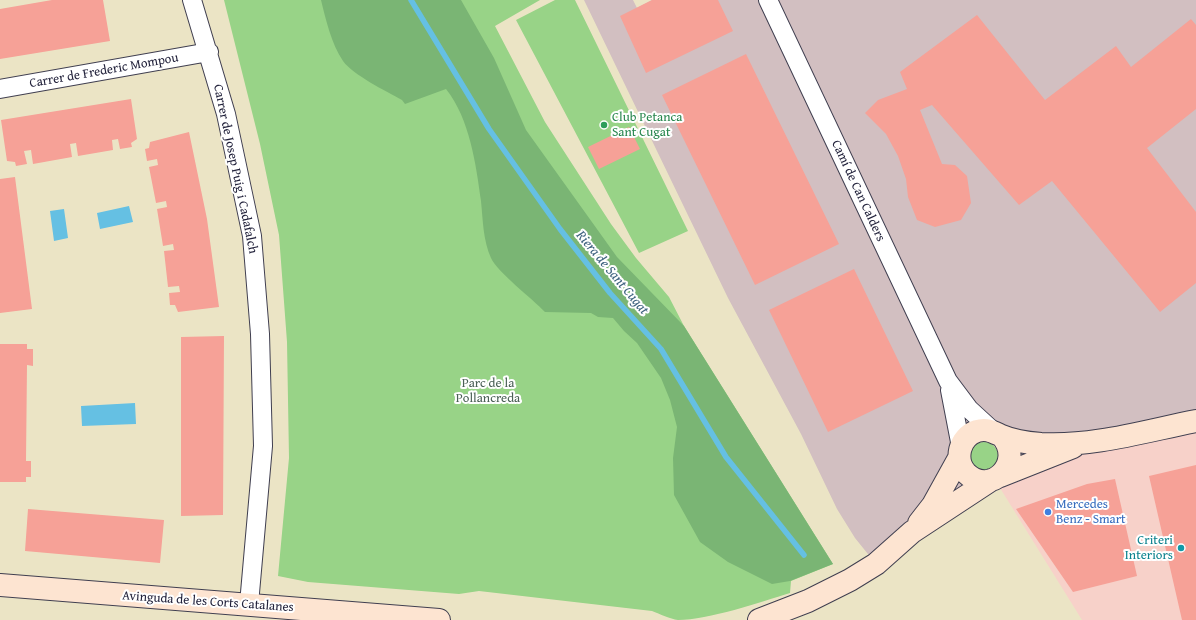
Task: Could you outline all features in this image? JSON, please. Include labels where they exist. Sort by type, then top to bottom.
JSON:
[{"type":"main road","points":[[912,532],[932,505],[968,436],[975,432],[983,430],[1040,444],[1082,444],[1196,422]]},
{"type":"main road","points":[[759,620],[808,601],[850,580],[876,564],[912,532],[996,478],[1009,463],[1010,454],[1009,446],[998,434]]},
{"type":"main road","points":[[960,452],[966,473],[973,478],[982,481],[996,478],[1082,444]]},
{"type":"main road","name":"Avinguda de les Corts Catalanes","points":[[0,586],[249,604],[439,620]]},
{"type":"street","name":"Carrer de Josep Puig i Cadafalch","points":[[192,0],[209,52],[226,114],[252,236],[260,334],[263,446],[249,604]]},
{"type":"street","name":"Camí de Can Calders","points":[[768,0],[948,381],[969,409],[998,434]]},
{"type":"street","name":"Carrer de Frederic Mompou","points":[[0,89],[209,52]]},
{"type":"street","name":"Camí de Can Calders","points":[[948,381],[957,418],[960,452]]},
{"type":"shaded area","points":[[584,0],[633,0],[637,8],[652,0],[1196,0],[1196,420],[1035,464],[1015,455],[973,428],[991,480],[876,564],[855,538],[837,509],[801,434],[728,298]]},
{"type":"shaded area","points":[[1196,420],[1196,620],[1082,620],[1000,488],[1000,476]]},
{"type":"green space","name":"Parc de la Pollancreda","points":[[224,0],[540,0],[495,26],[545,122],[611,224],[636,258],[669,297],[684,326],[833,564],[791,581],[790,593],[719,614],[678,620],[668,618],[652,611],[479,591],[459,594],[308,582],[278,576],[289,458],[287,342],[279,235],[260,144]]},
{"type":"green space","points":[[321,0],[461,0],[494,58],[526,130],[617,257],[684,326],[833,564],[790,581],[772,584],[728,562],[700,542],[674,495],[673,458],[677,427],[670,400],[661,378],[637,343],[613,318],[598,317],[591,313],[545,312],[500,271],[491,258],[486,244],[479,187],[471,143],[461,114],[454,101],[446,89],[405,104],[402,100],[354,72],[343,61],[335,47]]},
{"type":"green space","name":"Club Petanca Sant Cugat","points":[[555,0],[575,0],[688,231],[639,253],[516,20]]},
{"type":"green space","points":[[984,442],[994,446],[998,456],[994,466],[984,470],[974,466],[970,456],[974,446]]},
{"type":"water","points":[[129,206],[133,222],[100,229],[97,213]]},
{"type":"water","points":[[64,209],[68,238],[54,241],[50,211]]},
{"type":"water","points":[[135,403],[136,424],[82,426],[81,406]]},
{"type":"building","points":[[52,0],[103,0],[110,41],[0,59],[0,9]]},
{"type":"building","points":[[652,0],[718,0],[733,31],[646,73],[620,16]]},
{"type":"building","points":[[977,15],[1045,100],[1116,46],[1131,67],[1191,19],[1196,25],[1196,109],[1147,148],[1196,212],[1196,283],[1160,312],[1052,181],[1019,205],[932,105],[920,110],[942,164],[955,165],[967,176],[971,203],[961,220],[935,227],[917,220],[908,197],[906,179],[898,156],[886,134],[865,113],[878,100],[907,89],[900,72]]},
{"type":"building","points":[[746,54],[839,244],[755,285],[662,95]]},
{"type":"building","points":[[131,99],[137,139],[131,143],[132,147],[120,149],[118,139],[112,140],[113,150],[78,156],[76,143],[70,144],[72,157],[33,164],[31,150],[24,151],[27,164],[16,166],[15,162],[7,161],[1,120]]},
{"type":"building","points":[[629,127],[640,149],[599,169],[588,147]]},
{"type":"building","points":[[189,132],[207,219],[219,307],[178,312],[175,305],[170,305],[169,293],[180,292],[179,286],[168,287],[164,251],[174,250],[173,244],[163,246],[157,209],[167,207],[166,201],[156,203],[149,167],[158,165],[157,159],[147,161],[145,149],[149,148],[150,142]]},
{"type":"building","points":[[15,177],[32,309],[0,313],[0,179]]},
{"type":"building","points":[[854,269],[913,391],[828,432],[769,310]]},
{"type":"building","points":[[224,336],[223,515],[181,516],[181,337]]},
{"type":"building","points":[[0,344],[27,344],[27,349],[33,349],[33,366],[27,365],[26,461],[31,461],[31,477],[26,477],[26,482],[0,482]]},
{"type":"building","name":"Criteri Interiors","points":[[1196,465],[1196,620],[1182,620],[1149,476]]},
{"type":"building","points":[[1115,479],[1137,576],[1073,592],[1016,509],[1087,484]]},
{"type":"building","points":[[28,509],[164,520],[160,563],[25,551]]},
{"type":"waterway","name":"Riera de Sant Cugat","points":[[411,0],[489,129],[560,229],[610,293],[661,349],[726,457],[804,555]]},
{"type":"place","name":"Club Petanca Sant Cugat","points":[[604,125]]},
{"type":"place","name":"Mercedes Benz - Smart","points":[[1048,512]]},
{"type":"place","name":"Criteri Interiors","points":[[1181,548]]}]
